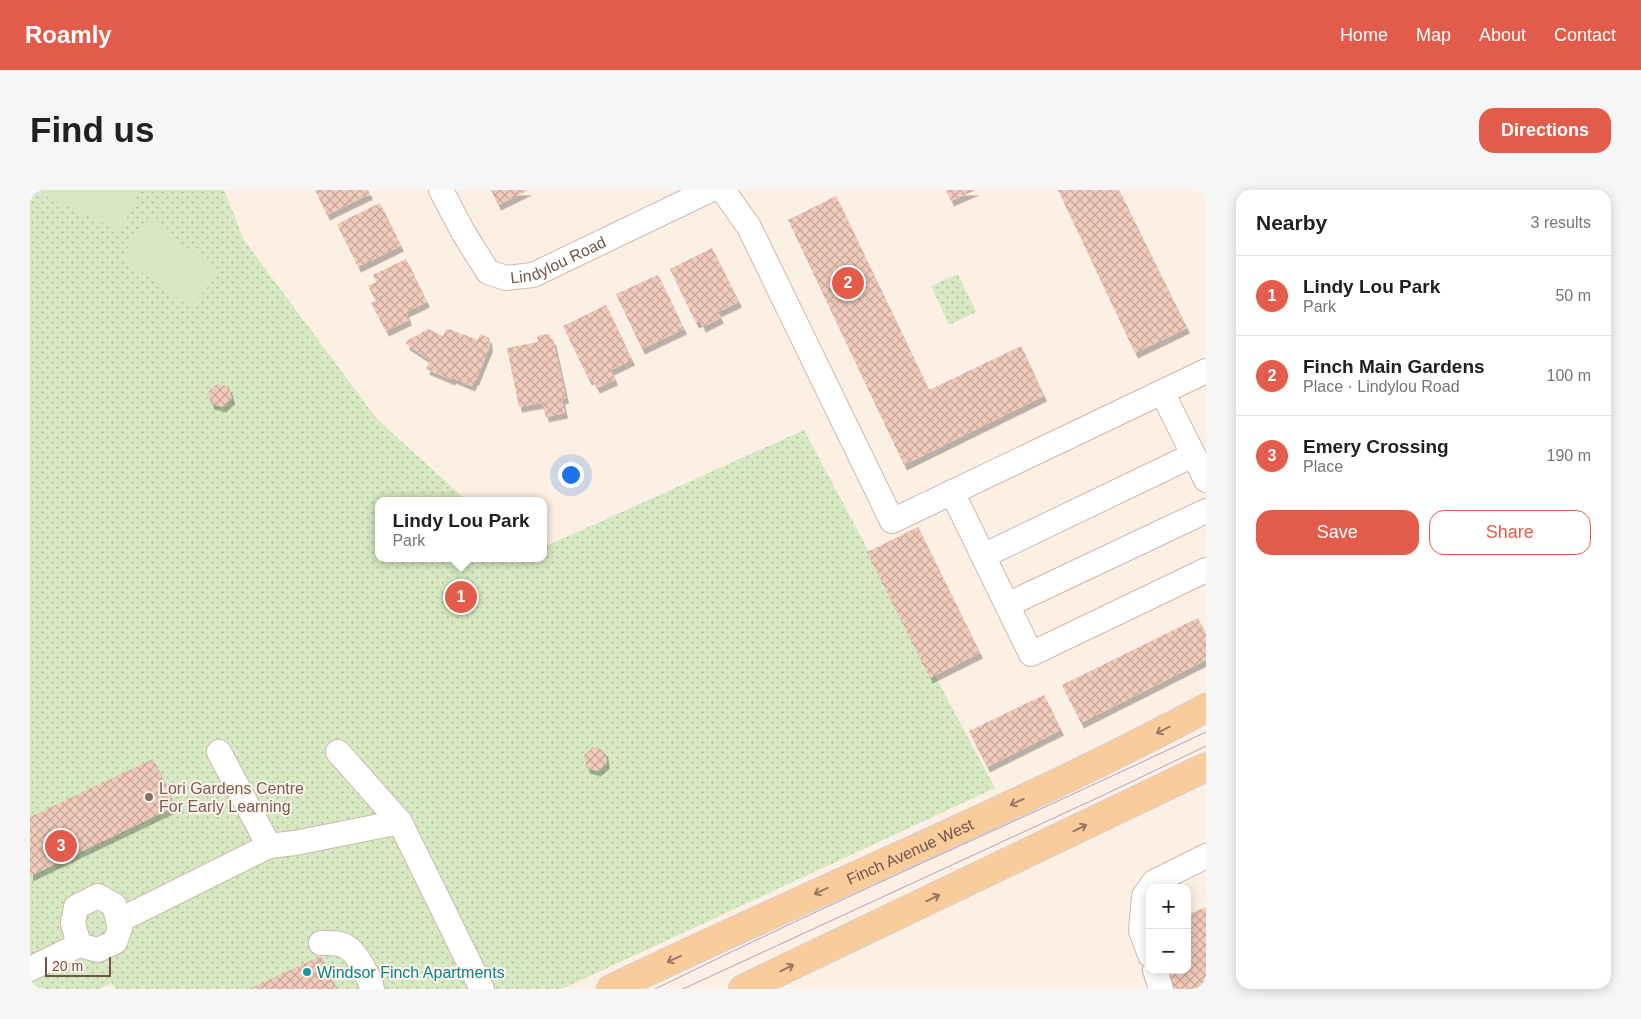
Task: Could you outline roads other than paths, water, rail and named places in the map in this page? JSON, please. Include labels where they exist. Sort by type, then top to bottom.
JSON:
[{"type":"main road","name":"Finch Avenue West","points":[[611,989],[1041,790],[1206,708]]},
{"type":"main road","points":[[743,989],[1206,767]]},
{"type":"street","name":"Lindylou Road","points":[[440,190],[488,272],[506,278],[533,276],[710,190]]},
{"type":"street","points":[[723,190],[750,227],[892,521],[1206,371]]},
{"type":"street","points":[[1162,392],[1206,480]]},
{"type":"street","points":[[983,556],[1193,455]]},
{"type":"street","points":[[952,492],[1031,654],[1206,570]]},
{"type":"street","points":[[1007,605],[1206,511]]},
{"type":"street","points":[[219,752],[269,846]]},
{"type":"street","points":[[338,752],[400,822],[482,989]]},
{"type":"street","points":[[118,922],[269,846],[295,843],[400,822]]},
{"type":"street","points":[[1153,884],[1206,856]]},
{"type":"street","points":[[1146,893],[1144,896],[1141,930],[1146,944]]},
{"type":"street","points":[[30,969],[79,945],[98,950],[115,942],[120,928],[114,905],[98,896],[76,907],[73,923],[79,945]]},
{"type":"street","points":[[321,943],[338,944],[349,948],[362,966],[372,989]]},
{"type":"street","points":[[1156,974],[1161,989]]},
{"type":"tram line","points":[[655,989],[792,923],[1206,732]]},
{"type":"tram line","points":[[683,989],[1206,746]]},
{"type":"place","name":"Finch Main Gardens","points":[[848,283]]},
{"type":"place","name":"Lindy Lou Park","points":[[461,597]]},
{"type":"place","name":"Lori Gardens Centre For Early Learning","points":[[149,797]]},
{"type":"place","name":"Emery Crossing","points":[[61,846]]},
{"type":"place","name":"Windsor Finch Apartments","points":[[307,972]]}]
